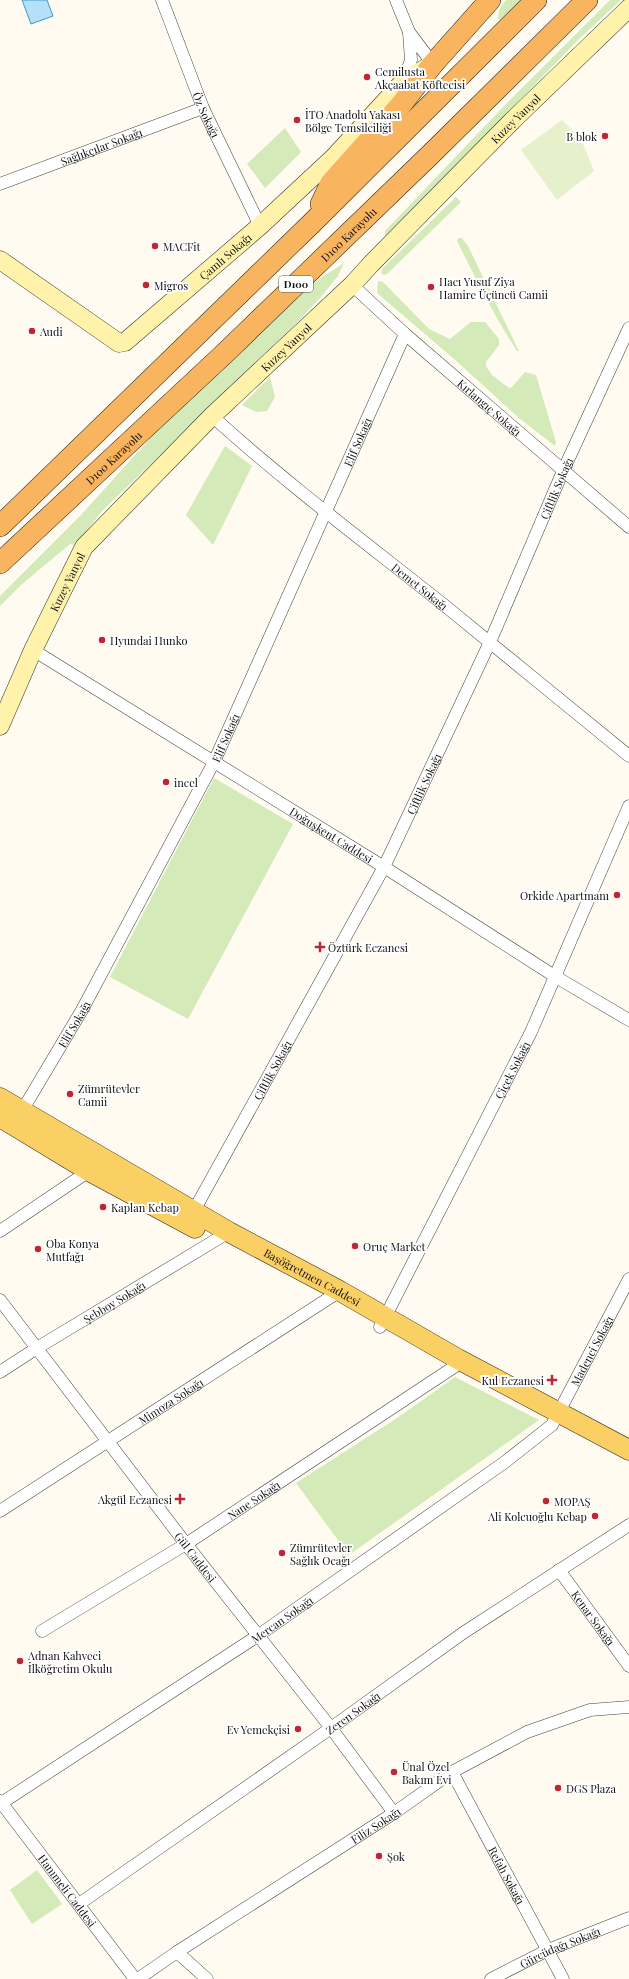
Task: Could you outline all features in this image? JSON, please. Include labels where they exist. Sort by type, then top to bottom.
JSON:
[{"type":"highway","points":[[312,222],[331,183],[400,106],[433,64],[490,0]]},
{"type":"highway","name":"D100","points":[[0,526],[312,222],[536,0]]},
{"type":"highway","name":"D100 Karayolu","points":[[0,563],[224,354],[442,144],[587,0]]},
{"type":"highway","points":[[0,519],[22,505]]},
{"type":"main road","name":"Kuzey Yanyol","points":[[0,726],[33,650],[84,547],[212,416],[352,285],[370,264],[512,121],[629,8]]},
{"type":"main road","name":"Çamlı Sokağı","points":[[0,260],[119,344],[122,343],[260,226],[334,157],[403,82],[433,64]]},
{"type":"main road","name":"Başöğretmen Caddesi","points":[[0,1098],[11,1118],[89,1171],[190,1218]]},
{"type":"main road","name":"Başöğretmen Caddesi","points":[[11,1118],[223,1236],[335,1294],[382,1322],[557,1417],[629,1460]]},
{"type":"main road","name":"Başöğretmen Caddesi","points":[[557,1417],[629,1450]]},
{"type":"street","name":"Öz Sokağı","points":[[162,0],[203,108],[260,226]]},
{"type":"street","points":[[396,0],[409,32],[433,64]]},
{"type":"street","points":[[403,82],[410,60],[409,32]]},
{"type":"street","name":"Sağlıkçılar Sokağı","points":[[0,184],[203,108]]},
{"type":"street","name":"Kırlangıç Sokağı","points":[[352,285],[405,334],[629,527]]},
{"type":"street","name":"Çiftlik Sokağı","points":[[190,1218],[384,867],[490,642],[563,471],[629,328]]},
{"type":"street","name":"Elif Sokağı","points":[[11,1118],[82,1010],[214,762],[405,334]]},
{"type":"street","name":"Demet Sokağı","points":[[212,416],[243,444],[325,511],[490,642],[629,756]]},
{"type":"street","name":"Doğuşkent Caddesi","points":[[33,650],[629,1020]]},
{"type":"street","name":"Çiçek Sokağı","points":[[382,1322],[528,1039],[629,806]]},
{"type":"street","points":[[0,1230],[89,1171]]},
{"type":"street","name":"Şebboy Sokağı","points":[[0,1372],[37,1348],[223,1236]]},
{"type":"street","name":"Madenci Sokağı","points":[[557,1417],[629,1279]]},
{"type":"street","name":"Mimoza Sokağı","points":[[0,1511],[335,1294]]},
{"type":"street","name":"Gül Caddesi","points":[[0,1300],[186,1544],[260,1635],[332,1728],[394,1813]]},
{"type":"street","name":"Nane Sokağı","points":[[42,1631],[186,1544],[456,1363]]},
{"type":"street","name":"Mercan Sokağı","points":[[0,1802],[260,1635],[505,1462],[557,1417]]},
{"type":"street","name":"Zeren Sokağı","points":[[79,1904],[332,1728],[463,1633],[629,1524]]},
{"type":"street","name":"Kenar Sokağı","points":[[559,1570],[629,1666]]},
{"type":"street","name":"Filiz Sokağı","points":[[136,1979],[394,1813],[452,1772],[527,1732],[590,1710],[629,1707]]},
{"type":"street","name":"Refah Sokağı","points":[[452,1772],[563,1979]]},
{"type":"street","name":"Hanımeli Caddesi","points":[[0,1802],[136,1979]]},
{"type":"street","name":"Gürcüdağı Sokağı","points":[[491,1979],[548,1950],[629,1918]]},
{"type":"street","points":[[177,1952],[206,1979]]},
{"type":"green space","points":[[506,0],[521,0],[500,20],[498,19],[499,11]]},
{"type":"green space","points":[[610,0],[621,0],[579,39],[385,239],[385,231],[505,105]]},
{"type":"green space","points":[[562,120],[581,139],[594,171],[557,200],[521,150]]},
{"type":"green space","points":[[285,128],[301,152],[265,188],[247,164]]},
{"type":"green space","points":[[456,197],[461,202],[387,274],[384,275],[381,273],[382,269]]},
{"type":"green space","points":[[458,238],[462,238],[468,246],[519,351],[517,351],[509,338],[486,297],[457,241]]},
{"type":"green space","points":[[344,263],[338,276],[320,298],[286,334],[103,510],[75,545],[70,544],[21,585],[0,606],[0,596],[81,515],[155,433],[316,281]]},
{"type":"green space","points":[[378,281],[383,282],[429,329],[450,339],[471,322],[485,322],[499,339],[499,345],[486,362],[486,366],[492,375],[509,388],[512,387],[525,372],[536,375],[556,442],[555,446],[519,418],[453,358],[377,293]]},
{"type":"green space","points":[[270,377],[275,397],[267,411],[256,412],[242,405]]},
{"type":"green space","points":[[225,446],[252,466],[213,545],[186,515]]},
{"type":"green space","points":[[214,778],[293,824],[188,1019],[110,977]]},
{"type":"green space","points":[[455,1377],[539,1420],[349,1555],[296,1483],[397,1418]]},
{"type":"green space","points":[[37,1870],[62,1904],[32,1924],[10,1890]]},
{"type":"water","points":[[22,0],[47,0],[53,16],[31,24]]},
{"type":"place","name":"Cemilusta Akçaabat Köftecisi","points":[[367,77]]},
{"type":"place","name":"İTO Anadolu Yakası Bölge Temsilciliği","points":[[297,120]]},
{"type":"place","name":"B blok","points":[[605,136]]},
{"type":"place","name":"MACFit","points":[[155,246]]},
{"type":"place","name":"Migros","points":[[146,285]]},
{"type":"place","name":"Hacı Yusuf Ziya Hamire Üçüncü Camii","points":[[431,287]]},
{"type":"place","name":"Audi","points":[[32,331]]},
{"type":"place","name":"Hyundai Hunko","points":[[102,640]]},
{"type":"place","name":"incel","points":[[166,782]]},
{"type":"place","name":"Orkide Apartmanı","points":[[617,895]]},
{"type":"place","name":"Öztürk Eczanesi","points":[[320,947]]},
{"type":"place","name":"Zümrütevler Camii","points":[[70,1094]]},
{"type":"place","name":"Kaplan Kebap","points":[[103,1207]]},
{"type":"place","name":"Oruç Market","points":[[355,1246]]},
{"type":"place","name":"Oba Konya Mutfağı","points":[[38,1249]]},
{"type":"place","name":"Kul Eczanesi","points":[[552,1380]]},
{"type":"place","name":"Akgül Eczanesi","points":[[180,1499]]},
{"type":"place","name":"MOPAŞ","points":[[546,1501]]},
{"type":"place","name":"Ali Kolcuoğlu Kebap","points":[[595,1516]]},
{"type":"place","name":"Zümrütevler Sağlık Ocağı","points":[[282,1553]]},
{"type":"place","name":"Adnan Kahveci İlköğretim Okulu","points":[[20,1661]]},
{"type":"place","name":"Ev Yemekçisi","points":[[298,1729]]},
{"type":"place","name":"Ünal Özel Bakım Evi","points":[[394,1772]]},
{"type":"place","name":"DGS Plaza","points":[[558,1788]]},
{"type":"place","name":"Şok","points":[[379,1856]]}]
